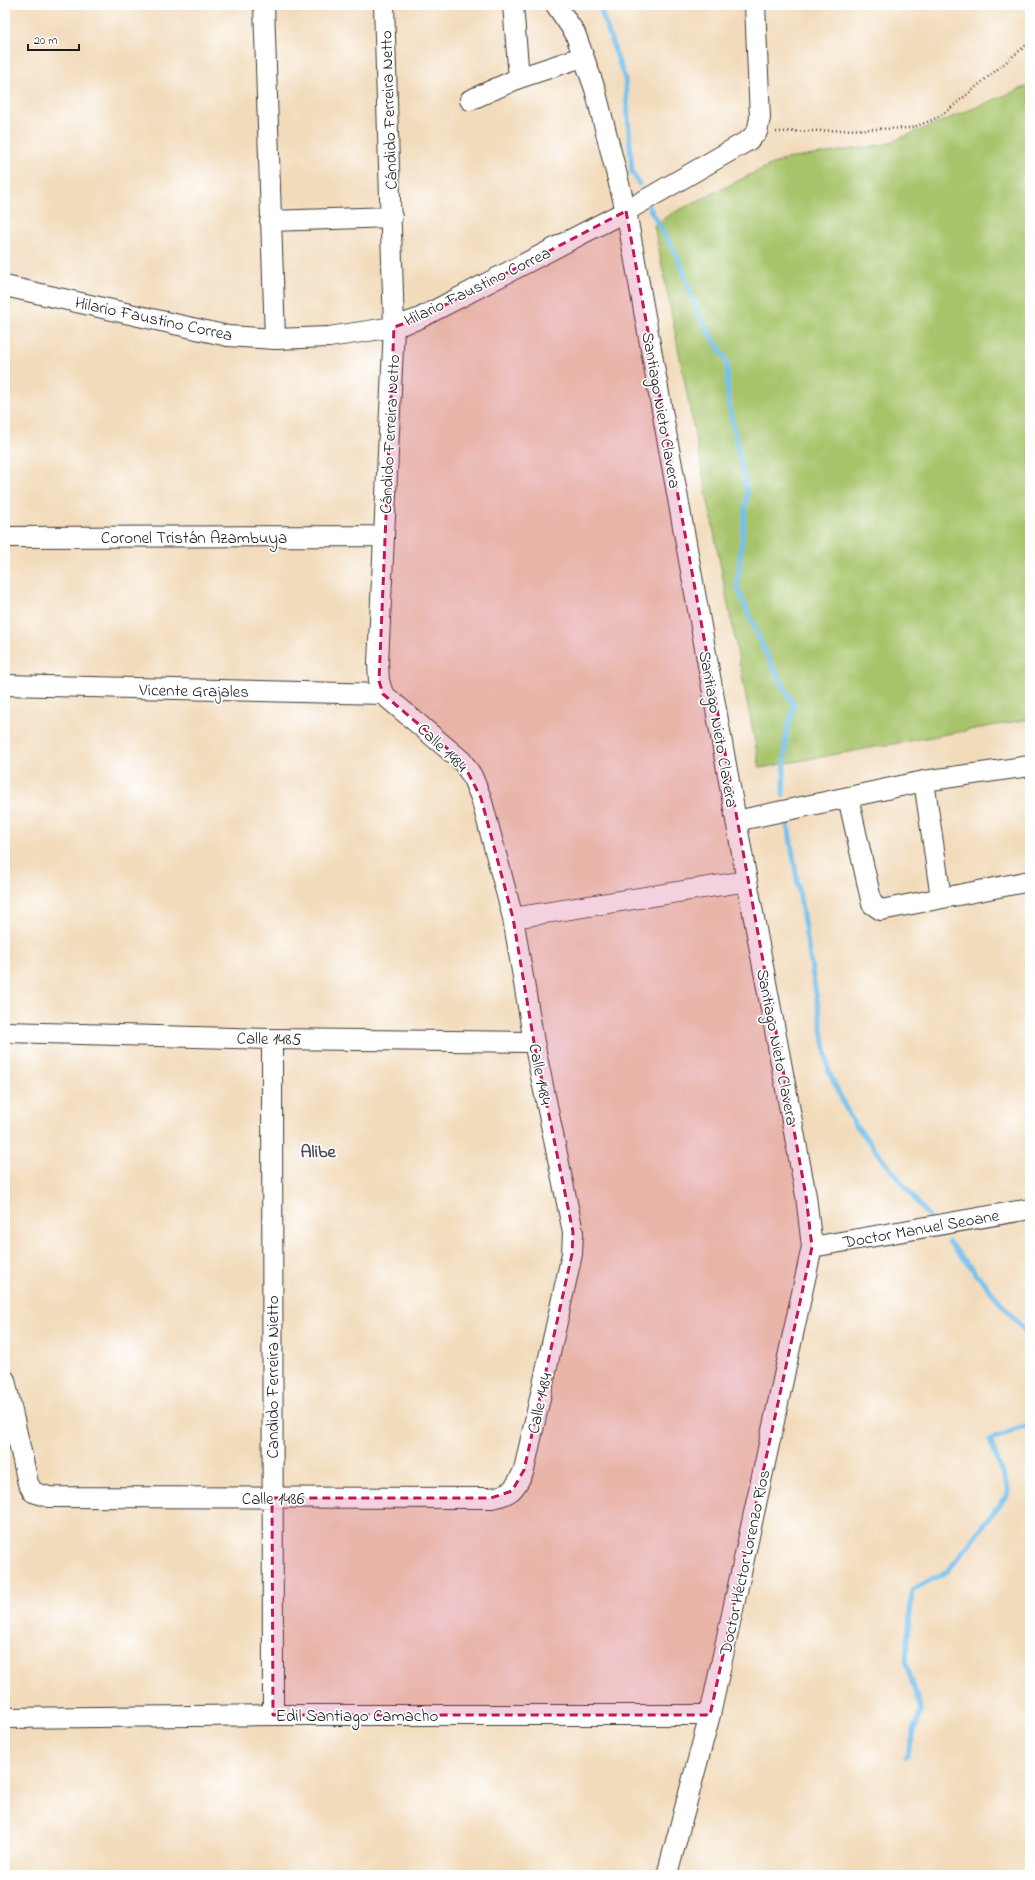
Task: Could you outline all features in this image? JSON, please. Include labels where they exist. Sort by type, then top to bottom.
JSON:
[{"type":"street","points":[[264,5],[270,221],[276,339]]},
{"type":"street","name":"Cándido Ferreira Netto","points":[[383,694],[379,681],[378,663],[394,327],[392,217],[384,5]]},
{"type":"street","points":[[513,5],[519,78]]},
{"type":"street","name":"Santiago Nieto Clavera","points":[[556,5],[575,33],[582,57],[595,89],[626,211],[736,821],[806,1196],[812,1246]]},
{"type":"street","points":[[755,5],[760,118],[757,132]]},
{"type":"street","points":[[470,100],[519,78],[582,57]]},
{"type":"street","name":"Hilario Faustino Correa","points":[[5,286],[228,336],[276,339],[329,337],[394,327],[418,319],[626,211],[749,140],[757,132]]},
{"type":"street","points":[[270,221],[392,217]]},
{"type":"street","name":"Coronel Tristán Azambuya","points":[[5,537],[383,536]]},
{"type":"street","name":"Vicente Grajales","points":[[5,685],[383,694]]},
{"type":"street","name":"Calle 1484","points":[[383,694],[462,761],[472,776],[481,798],[513,918],[534,1042],[573,1232],[572,1254],[524,1470],[520,1480],[512,1491]]},
{"type":"street","points":[[736,821],[924,780],[1030,766]]},
{"type":"street","points":[[924,780],[941,898]]},
{"type":"street","points":[[848,797],[872,904],[881,910],[1030,880]]},
{"type":"street","points":[[513,918],[747,881]]},
{"type":"street","name":"Calle 1485","points":[[5,1032],[272,1039],[534,1042]]},
{"type":"street","name":"Candido Ferreira Nietto","points":[[272,1039],[273,1715]]},
{"type":"street","name":"Doctor Manuel Seoane","points":[[812,1246],[1030,1209]]},
{"type":"street","name":"Doctor Héctor Lorenzo Ríos","points":[[667,1875],[710,1715],[812,1246]]},
{"type":"street","name":"Calle 1486","points":[[5,1380],[28,1483],[34,1492],[49,1497],[491,1498],[504,1496],[512,1491]]},
{"type":"street","name":"Edil Santiago Camacho","points":[[5,1718],[273,1715],[710,1715]]},
{"type":"path","points":[[757,132],[910,128],[940,117],[1030,42]]},
{"type":"highlighted area","points":[[626,211],[806,1196],[812,1247],[710,1715],[273,1715],[272,1498],[491,1498],[512,1491],[524,1470],[572,1254],[573,1232],[534,1042],[513,918],[481,798],[462,761],[383,694],[379,681],[394,327],[418,319]]},
{"type":"green space","points":[[1030,85],[1030,719],[760,768],[654,225],[671,214],[770,165],[787,159],[886,144]]},
{"type":"waterway","points":[[599,5],[625,79],[632,171],[639,184]]},
{"type":"waterway","points":[[649,207],[680,262],[698,314],[727,361],[728,400],[747,493],[737,587],[767,656],[794,706],[786,735],[783,795]]},
{"type":"waterway","points":[[788,825],[829,1072],[851,1119],[930,1218]]},
{"type":"waterway","points":[[949,1242],[1030,1337]]},
{"type":"waterway","points":[[906,1757],[921,1710],[906,1663],[912,1590],[949,1570],[1009,1492],[990,1440],[1030,1424]]},
{"type":"district","name":"Alibe","points":[[318,1151]]}]
